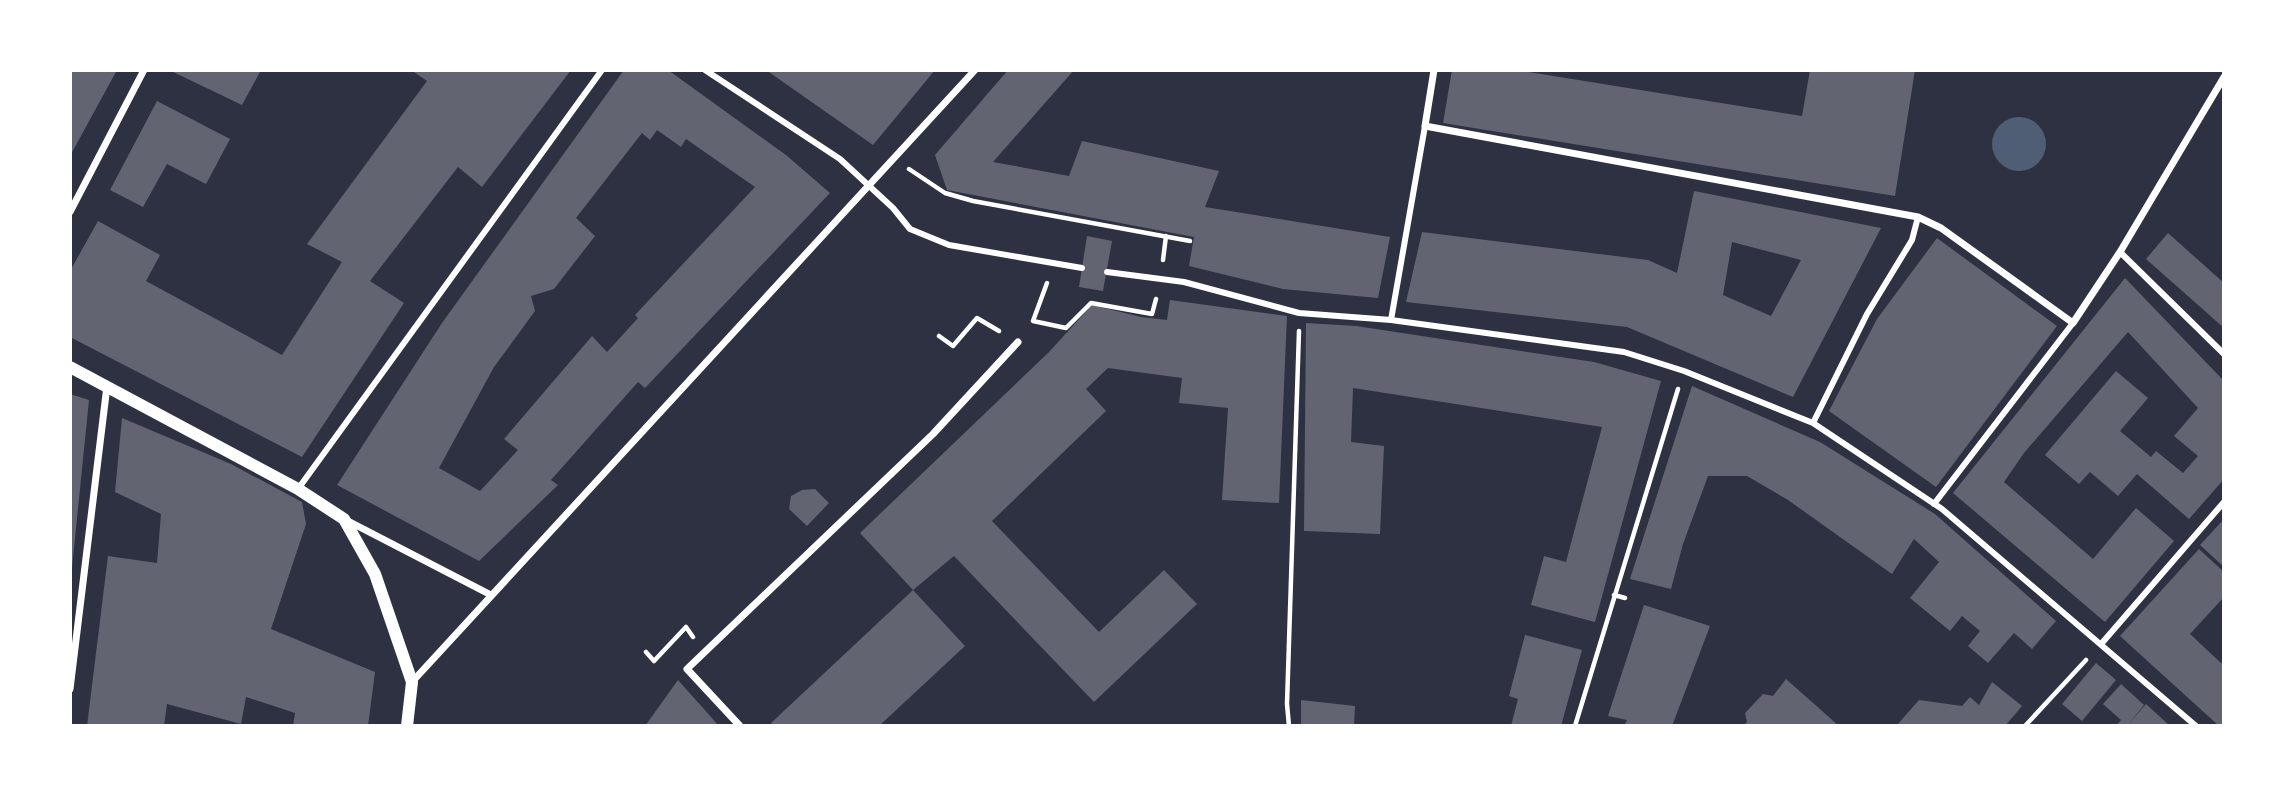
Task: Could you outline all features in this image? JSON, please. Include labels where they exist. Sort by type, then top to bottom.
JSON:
[{"type":"street","points":[[70,212],[144,70]]},
{"type":"street","points":[[298,489],[602,70]]},
{"type":"street","points":[[705,70],[840,159],[871,187],[910,229],[949,245],[1082,268]]},
{"type":"street","points":[[412,682],[871,187],[975,70]]},
{"type":"street","points":[[1391,320],[1434,70]]},
{"type":"street","points":[[1934,504],[2073,323],[2120,252],[2224,77]]},
{"type":"street","points":[[1425,126],[1918,217],[1941,228],[2073,323]]},
{"type":"street","points":[[1813,423],[1867,314],[1912,240],[1918,217]]},
{"type":"street","points":[[2120,252],[2224,354]]},
{"type":"street","points":[[1107,272],[1184,282],[1299,313],[1391,320],[1624,352],[1684,371],[1813,423],[1934,504],[2102,643],[2196,726]]},
{"type":"street","points":[[740,726],[687,669],[933,434],[1018,342]]},
{"type":"street","points":[[70,367],[298,489],[344,519],[491,595]]},
{"type":"street","points":[[70,689],[107,386]]},
{"type":"street","points":[[2102,643],[2224,502]]},
{"type":"street","points":[[344,519],[375,574],[412,682],[407,726]]},
{"type":"path","points":[[897,158],[918,178],[945,193],[973,201],[1190,241]]},
{"type":"path","points":[[1164,252],[1166,236]]},
{"type":"path","points":[[1053,263],[1034,319],[1066,328],[1091,303],[1152,314],[1156,297]]},
{"type":"path","points":[[1289,726],[1287,704],[1299,313]]},
{"type":"path","points":[[939,336],[953,346],[977,318],[1018,342]]},
{"type":"path","points":[[1574,726],[1684,371]]},
{"type":"path","points":[[1614,595],[1625,598]]},
{"type":"path","points":[[2025,726],[2102,643]]},
{"type":"water","points":[[2019,117],[2038,125],[2046,144],[2038,163],[2019,171],[2000,163],[1992,144],[2000,125]]},
{"type":"building","points":[[70,70],[117,70],[70,156]]},
{"type":"building","points":[[169,70],[261,70],[242,105]]},
{"type":"building","points":[[411,70],[571,70],[482,187],[458,167],[370,281],[404,303],[302,457],[70,337],[70,271],[98,221],[160,255],[146,281],[282,355],[342,262],[307,244],[427,81]]},
{"type":"building","points":[[624,70],[668,70],[786,155],[830,193],[645,388],[638,382],[551,480],[558,485],[479,561],[337,485],[442,323]],"holes":[[[657,130],[681,147],[686,139],[755,187],[635,315],[638,318],[607,352],[592,336],[504,439],[518,450],[480,491],[439,468],[494,367],[535,311],[531,296],[554,289],[595,236],[576,218],[642,133],[650,140]]]},
{"type":"building","points":[[766,70],[935,70],[873,145]]},
{"type":"building","points":[[1008,70],[1074,70],[993,162],[1069,176],[1082,141],[1219,171],[1205,207],[1390,237],[1378,298],[1283,289],[1189,266],[1194,237],[947,190],[935,155]]},
{"type":"building","points":[[1452,70],[1516,70],[1802,116],[1810,70],[1915,70],[1895,196],[1443,123]]},
{"type":"building","points":[[157,101],[230,139],[206,184],[167,164],[143,207],[110,190]]},
{"type":"building","points":[[1694,191],[1881,228],[1793,397],[1627,327],[1406,302],[1422,232],[1648,260],[1677,273]],"holes":[[[1732,242],[1801,260],[1771,316],[1723,295]]]},
{"type":"building","points":[[2168,233],[2224,283],[2224,328],[2146,259]]},
{"type":"building","points":[[1087,236],[1112,241],[1103,291],[1079,287]]},
{"type":"building","points":[[1937,238],[2057,326],[1936,487],[1829,411],[1877,319]]},
{"type":"building","points":[[2125,278],[2224,381],[2224,479],[2189,519],[2137,474],[2118,496],[2090,472],[2079,484],[2045,455],[2116,371],[2148,398],[2120,431],[2151,457],[2156,451],[2183,473],[2198,456],[2174,436],[2198,408],[2128,332],[2024,453],[2004,482],[2093,559],[2136,508],[2174,541],[2105,622],[1953,493]]},
{"type":"building","points":[[1170,300],[1287,316],[1279,503],[1222,500],[1228,408],[1179,403],[1182,378],[1108,368],[1086,389],[1106,411],[992,521],[1099,632],[1164,570],[1197,604],[1094,702],[954,556],[913,590],[860,533],[1049,352],[1092,305],[1141,317],[1167,320]]},
{"type":"building","points":[[1306,323],[1356,326],[1594,362],[1661,381],[1595,622],[1531,605],[1544,556],[1566,562],[1602,427],[1353,388],[1351,442],[1384,446],[1380,534],[1304,531]]},
{"type":"building","points":[[1692,386],[1820,442],[1935,514],[2056,621],[2032,649],[2014,633],[1988,663],[1968,646],[1980,631],[1962,616],[1950,631],[1910,598],[1939,562],[1914,539],[1892,574],[1788,500],[1747,476],[1708,476],[1683,544],[1671,589],[1630,579]]},
{"type":"building","points":[[70,394],[89,400],[72,568],[70,568]]},
{"type":"building","points":[[122,418],[231,464],[302,502],[306,524],[271,629],[375,672],[368,726],[293,726],[295,713],[246,697],[241,724],[167,704],[164,726],[87,726],[108,556],[157,563],[161,514],[115,492]]},
{"type":"building","points":[[815,489],[829,503],[807,526],[789,509],[791,496],[802,490]]},
{"type":"building","points":[[2224,519],[2224,567],[2200,545]]},
{"type":"building","points":[[2199,549],[2224,572],[2224,597],[2190,634],[2221,663],[2224,661],[2224,726],[2219,726],[2120,636]]},
{"type":"building","points":[[913,590],[965,646],[879,726],[774,726],[771,723]]},
{"type":"building","points":[[1644,605],[1710,626],[1672,726],[1624,726],[1627,720],[1608,716]]},
{"type":"building","points":[[1525,635],[1582,650],[1561,726],[1511,726],[1518,699],[1509,696]]},
{"type":"building","points":[[2096,663],[2116,680],[2082,721],[2062,704]]},
{"type":"building","points":[[1786,679],[1839,726],[1743,726],[1747,722],[1745,713],[1763,694],[1773,696]]},
{"type":"building","points":[[678,680],[703,708],[719,726],[645,726]]},
{"type":"building","points":[[1992,682],[2022,706],[2005,726],[1897,725],[1919,700],[1962,706],[1970,697],[1979,705]]},
{"type":"building","points":[[2121,684],[2144,705],[2127,726],[2116,726],[2121,720],[2103,704]]},
{"type":"building","points":[[1301,700],[1355,706],[1354,726],[1301,726]]},
{"type":"building","points":[[2146,704],[2170,726],[2127,726]]}]
